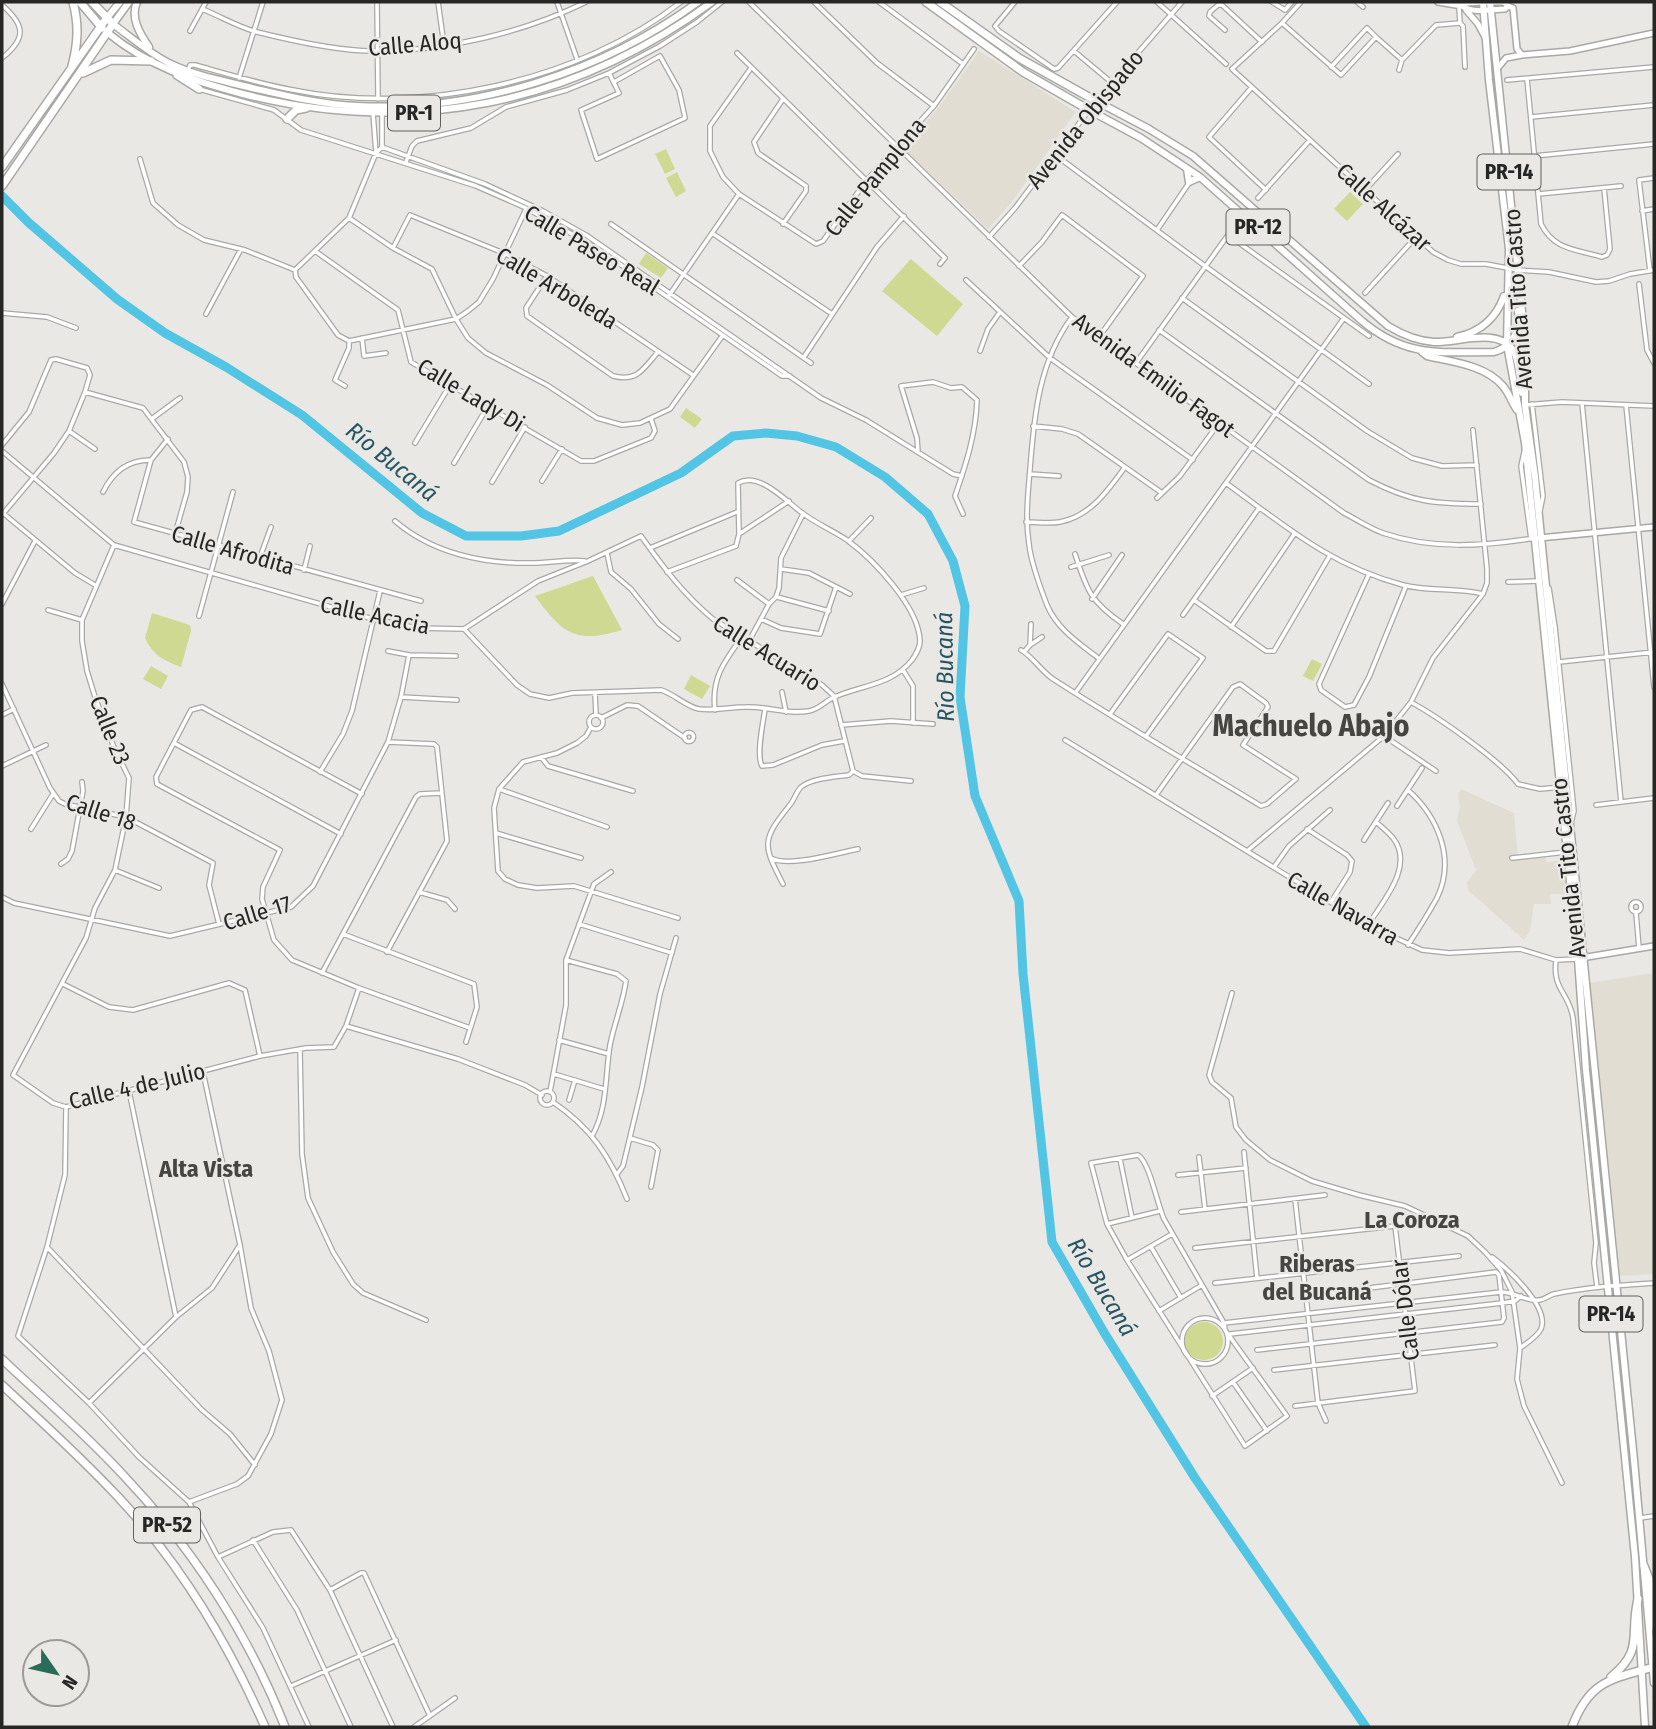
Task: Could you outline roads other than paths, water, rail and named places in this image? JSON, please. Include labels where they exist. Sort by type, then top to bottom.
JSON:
[{"type":"highway","points":[[70,74],[79,37],[73,2]]},
{"type":"highway","points":[[80,2],[101,27]]},
{"type":"highway","points":[[92,2],[110,22]]},
{"type":"highway","name":"PR-12","points":[[926,2],[1024,72],[1089,110]]},
{"type":"highway","name":"PR-12","points":[[940,2],[1030,65],[1096,101]]},
{"type":"highway","points":[[2,167],[101,27],[110,22]]},
{"type":"highway","points":[[3,184],[82,73],[108,33],[110,22]]},
{"type":"highway","name":"PR-1","points":[[101,27],[108,33]]},
{"type":"highway","points":[[82,73],[111,60],[151,61]]},
{"type":"highway","points":[[177,75],[199,89]]},
{"type":"highway","points":[[287,119],[296,110],[306,108]]},
{"type":"highway","name":"PR-52","points":[[2,1359],[96,1446],[170,1528],[212,1587],[239,1632],[285,1727]]},
{"type":"highway","name":"PR-52","points":[[2,1385],[84,1462],[122,1501],[156,1542],[201,1605],[252,1696],[265,1727]]},
{"type":"highway","points":[[1644,1566],[1649,1580],[1654,1626]]},
{"type":"highway","points":[[1572,1727],[1585,1699],[1625,1665],[1633,1651],[1634,1616],[1638,1599]]},
{"type":"highway","points":[[1607,1680],[1653,1667]]},
{"type":"main road","points":[[110,22],[120,2]]},
{"type":"main road","points":[[110,22],[129,2]]},
{"type":"main road","points":[[137,2],[134,17],[139,33],[152,52]]},
{"type":"main road","name":"PR-1","points":[[382,110],[462,100],[554,77],[632,42],[698,2]]},
{"type":"main road","name":"PR-1","points":[[108,33],[177,75],[272,101],[306,108],[429,113],[464,108],[555,84],[590,71],[681,23],[712,2]]},
{"type":"main road","name":"Avenida Tito Castro","points":[[1486,5],[1486,39],[1509,269],[1507,345],[1525,443],[1553,665],[1613,1286],[1640,1518],[1654,1683]]},
{"type":"main road","name":"Avenida Tito Castro","points":[[1486,5],[1497,69],[1526,350],[1531,442],[1539,516],[1536,538]]},
{"type":"main road","name":"PR-1","points":[[110,22],[167,62],[188,71],[300,99],[373,110]]},
{"type":"main road","name":"PR-12","points":[[1089,110],[1186,166],[1372,329],[1403,347],[1420,351],[1494,352],[1507,345],[1493,338],[1446,342],[1412,338],[1388,326],[1194,156],[1096,101]]},
{"type":"main road","points":[[1186,166],[1189,182]]},
{"type":"main road","points":[[1189,182],[1200,177]]},
{"type":"main road","points":[[1446,342],[1475,332],[1487,323],[1500,307],[1507,288]]},
{"type":"main road","points":[[1520,295],[1517,331],[1507,345],[1514,353],[1529,404]]},
{"type":"main road","points":[[1420,351],[1427,356],[1474,367],[1488,374],[1503,386],[1520,414]]},
{"type":"main road","name":"Avenida Tito Castro","points":[[1566,787],[1566,852],[1580,958]]},
{"type":"main road","name":"Avenida Tito Castro","points":[[1613,1286],[1638,1599],[1645,1727]]},
{"type":"street","points":[[190,31],[206,2]]},
{"type":"street","points":[[239,78],[263,2]]},
{"type":"street","points":[[377,2],[378,99]]},
{"type":"street","points":[[438,2],[444,45]]},
{"type":"street","points":[[557,2],[578,60]]},
{"type":"street","name":"Calle Aloq","points":[[202,9],[254,31],[326,46],[378,51],[444,45],[513,30],[562,14],[586,2]]},
{"type":"street","points":[[188,71],[190,65],[195,65],[295,91],[378,99],[438,96],[503,85],[578,60],[637,31],[681,2]]},
{"type":"street","points":[[407,160],[417,141],[471,128],[506,107],[567,90],[610,73],[660,46],[722,2]]},
{"type":"street","name":"Avenida Emilio Fagot","points":[[749,2],[1072,317],[1344,513],[1382,532],[1429,544],[1450,546],[1654,527]]},
{"type":"street","points":[[814,2],[877,62],[934,106]]},
{"type":"street","points":[[879,2],[963,65]]},
{"type":"street","points":[[1006,2],[1011,6]]},
{"type":"street","points":[[1015,2],[995,26],[1054,69],[1074,51],[1117,2]]},
{"type":"street","points":[[1157,2],[1226,64]]},
{"type":"street","name":"Avenida Obispado","points":[[989,237],[1015,208],[1111,82],[1182,2]]},
{"type":"street","points":[[1272,2],[1285,10],[1292,2]]},
{"type":"street","points":[[1225,30],[1209,16],[1218,5],[1222,5],[1262,41],[1300,2]]},
{"type":"street","points":[[1357,2],[1363,7]]},
{"type":"street","points":[[1438,2],[1462,8],[1486,5],[1513,8],[1517,49],[1522,55]]},
{"type":"street","points":[[2,5],[16,18],[20,33],[16,46],[2,58]]},
{"type":"street","points":[[1462,8],[1460,23],[1463,26],[1465,67]]},
{"type":"street","points":[[1462,8],[1478,24],[1486,39]]},
{"type":"street","points":[[1282,23],[1341,75],[1376,37]]},
{"type":"street","points":[[1399,69],[1402,60],[1436,25],[1460,23]]},
{"type":"street","points":[[1331,67],[1367,28],[1402,60]]},
{"type":"street","points":[[1497,69],[1506,58],[1570,51],[1654,33]]},
{"type":"street","name":"Calle Alcázar","points":[[1262,41],[1232,69],[1433,252],[1461,264],[1486,264],[1549,272],[1595,282],[1652,270]]},
{"type":"street","name":"Calle Pamplona","points":[[751,68],[711,124],[709,147],[723,177],[739,194],[813,243],[820,243],[866,181],[934,106],[974,49]]},
{"type":"street","points":[[1074,51],[1111,82]]},
{"type":"street","points":[[737,53],[945,258],[940,264]]},
{"type":"street","points":[[610,73],[614,82],[619,93],[581,110],[597,159],[685,118],[679,90],[660,56],[614,82]]},
{"type":"street","points":[[1507,80],[1654,66]]},
{"type":"street","points":[[1527,79],[1541,224],[1548,238],[1557,244],[1602,257],[1607,255],[1610,249],[1604,188]]},
{"type":"street","points":[[1252,87],[1209,137],[1266,190]]},
{"type":"street","name":"Calle Paseo Real","points":[[199,89],[274,110],[301,130],[485,184],[586,234],[782,376],[792,377]]},
{"type":"street","points":[[783,99],[754,142],[758,153],[806,186],[806,191],[783,224]]},
{"type":"street","points":[[1531,117],[1654,105]]},
{"type":"street","points":[[295,270],[349,218],[376,153],[373,110]]},
{"type":"street","points":[[376,153],[382,148],[382,110]]},
{"type":"street","points":[[1258,198],[1310,140]]},
{"type":"street","points":[[1534,156],[1654,144]]},
{"type":"street","name":"Calle Paseo Real","points":[[382,148],[407,160]]},
{"type":"street","points":[[1366,189],[1398,153]]},
{"type":"street","points":[[1054,154],[1369,384]]},
{"type":"street","points":[[140,159],[153,203],[178,225],[204,240],[241,249],[295,270]]},
{"type":"street","points":[[1652,270],[1639,180],[1654,178]]},
{"type":"street","points":[[1157,230],[1189,182]]},
{"type":"street","points":[[1538,194],[1621,186]]},
{"type":"street","points":[[670,295],[739,194]]},
{"type":"street","points":[[295,270],[296,276],[338,335],[349,341],[456,318],[479,302],[506,254],[527,206]]},
{"type":"street","points":[[1643,211],[1654,209]]},
{"type":"street","name":"Calle Arboleda","points":[[393,248],[410,215],[506,254],[547,276],[693,375]]},
{"type":"street","points":[[1019,266],[1042,242],[1062,215],[1143,276],[1099,337]]},
{"type":"street","points":[[1136,363],[1245,215]]},
{"type":"street","points":[[803,357],[877,247],[904,216]]},
{"type":"street","points":[[349,218],[393,248],[432,269],[468,338],[486,353],[547,385],[597,418],[622,425],[640,423],[670,409],[723,335]]},
{"type":"street","points":[[611,225],[811,363]]},
{"type":"street","points":[[712,233],[832,314]]},
{"type":"street","points":[[1228,235],[1369,337]]},
{"type":"street","points":[[1364,293],[1416,237]]},
{"type":"street","points":[[1646,241],[1654,240]]},
{"type":"street","points":[[206,314],[241,249]]},
{"type":"street","name":"Calle Lady Di","points":[[315,251],[398,310],[411,362],[581,461],[594,461],[651,438],[655,431],[651,419]]},
{"type":"street","points":[[547,276],[526,309],[527,316],[613,376],[625,379],[635,376],[658,352]]},
{"type":"street","points":[[966,280],[1050,358],[1192,460]]},
{"type":"street","points":[[1639,284],[1647,350],[1654,363]]},
{"type":"street","name":"Calle Paseo Real","points":[[670,295],[821,398],[866,420],[953,474],[962,476]]},
{"type":"street","points":[[1182,298],[1367,431],[1412,458],[1442,466],[1477,465]]},
{"type":"street","points":[[980,351],[988,329],[1000,312]]},
{"type":"street","points":[[2,313],[47,317],[76,328]]},
{"type":"street","points":[[1072,317],[1042,376],[1033,426],[1026,522],[1029,547],[1048,607],[1065,632],[1098,659]]},
{"type":"street","points":[[1075,692],[1344,318]]},
{"type":"street","points":[[1159,330],[1369,480],[1391,492],[1434,503],[1481,504]]},
{"type":"street","points":[[362,338],[364,356],[386,353]]},
{"type":"street","points":[[345,386],[335,380],[349,348],[349,341]]},
{"type":"street","points":[[2,448],[29,412],[51,360],[88,368],[90,374],[85,392],[69,431],[54,453],[2,514],[75,573],[95,585]]},
{"type":"street","points":[[918,453],[918,438],[901,386],[933,382],[951,388],[962,387],[976,400],[973,441],[955,496],[963,514]]},
{"type":"street","points":[[415,443],[450,385]]},
{"type":"street","points":[[85,392],[143,408],[184,462],[188,477],[187,492],[175,534]]},
{"type":"street","points":[[153,418],[180,398]]},
{"type":"street","points":[[1582,402],[1621,802]]},
{"type":"street","points":[[1529,404],[1582,402],[1654,406]]},
{"type":"street","points":[[1626,405],[1653,652],[1654,687]]},
{"type":"street","points":[[454,463],[488,406]]},
{"type":"street","points":[[1157,498],[1192,460],[1219,423]]},
{"type":"street","points":[[1033,426],[1062,429],[1078,434],[1162,493]]},
{"type":"street","points":[[500,481],[494,480],[525,427]]},
{"type":"street","points":[[1247,851],[1384,736],[1411,702],[1433,658],[1483,594],[1487,583],[1485,544],[1473,430]]},
{"type":"street","points":[[69,431],[95,449]]},
{"type":"street","name":"Calle Afrodita","points":[[168,439],[151,460],[134,522],[421,601]]},
{"type":"street","name":"Calle Acacia","points":[[2,448],[32,478],[114,545],[373,619],[417,628],[464,629]]},
{"type":"street","points":[[542,481],[562,449]]},
{"type":"street","points":[[103,492],[108,481],[126,464],[151,460]]},
{"type":"street","points":[[1026,522],[1058,523],[1080,515],[1102,497],[1125,467]]},
{"type":"street","points":[[1029,474],[1059,476]]},
{"type":"street","points":[[545,475],[551,478]]},
{"type":"street","points":[[667,572],[736,547],[739,534],[738,483],[743,480],[763,484],[849,541],[901,595],[915,621],[920,642],[918,652],[903,670],[878,684],[834,696],[810,711],[786,712],[748,706],[715,710],[695,708],[674,694],[661,690],[572,693],[549,698],[530,694],[517,685],[464,629],[538,581],[607,553],[611,572],[631,589],[659,624],[678,639]]},
{"type":"street","points":[[1226,483],[1329,557],[1406,586],[1483,594]]},
{"type":"street","points":[[199,616],[233,492]]},
{"type":"street","points":[[739,534],[789,501]]},
{"type":"street","points":[[1183,615],[1260,507]]},
{"type":"street","points":[[650,548],[737,512]]},
{"type":"street","points":[[750,642],[769,604],[776,597],[781,558],[803,513]]},
{"type":"street","points":[[849,541],[871,518]]},
{"type":"street","points":[[394,521],[428,544],[461,555],[505,563],[570,559],[588,561]]},
{"type":"street","points":[[260,558],[271,527]]},
{"type":"street","points":[[1231,626],[1294,533]]},
{"type":"street","name":"Calle Acuario","points":[[607,553],[641,536],[667,572],[697,606],[713,619],[822,685],[834,696],[853,771]]},
{"type":"street","points":[[2,604],[36,541]]},
{"type":"street","points":[[48,610],[82,620],[114,545]]},
{"type":"street","points":[[304,570],[310,546]]},
{"type":"street","points":[[1075,554],[1093,599],[1100,608],[1123,624]]},
{"type":"street","points":[[1071,567],[1109,555]]},
{"type":"street","points":[[1093,599],[1122,555]]},
{"type":"street","points":[[1194,600],[1266,651],[1274,651],[1329,557]]},
{"type":"street","points":[[781,569],[809,573],[850,594]]},
{"type":"street","points":[[1369,574],[1321,681],[1321,691],[1345,707],[1354,705],[1369,677],[1406,586]]},
{"type":"street","points":[[737,580],[769,604]]},
{"type":"street","points":[[1508,582],[1542,580],[1552,604],[1553,665],[1566,787],[1572,795],[1574,817],[1570,826]]},
{"type":"street","points":[[761,619],[781,628],[816,634],[823,632],[836,587]]},
{"type":"street","points":[[901,595],[924,588]]},
{"type":"street","points":[[320,772],[343,734],[352,711],[380,591]]},
{"type":"street","points":[[776,597],[829,611]]},
{"type":"street","name":"Calle 23","points":[[82,620],[87,671],[113,744],[129,778],[126,817],[116,870],[95,908],[93,918]]},
{"type":"street","points":[[1030,645],[1031,624]]},
{"type":"street","points":[[1110,714],[1168,634],[1203,658],[1146,736]]},
{"type":"street","points":[[715,710],[713,692],[717,678],[726,658],[742,637]]},
{"type":"street","points":[[1042,638],[1023,651],[1040,670],[1110,714],[1182,758],[1253,802],[1261,806],[1296,779],[1243,745],[1268,707],[1266,703],[1240,684],[1233,687],[1182,758],[1156,795]]},
{"type":"street","points":[[388,651],[456,656]]},
{"type":"street","points":[[1553,665],[1653,652]]},
{"type":"street","name":"Calle 17","points":[[2,897],[14,903],[163,935],[178,935],[291,907],[307,894],[388,742],[401,698],[409,654]]},
{"type":"street","points":[[903,670],[913,686],[913,723]]},
{"type":"street","name":"Calle 18","points":[[2,684],[53,794],[65,804],[126,817],[213,863],[209,885],[219,925]]},
{"type":"street","points":[[595,692],[596,715]]},
{"type":"street","points":[[782,692],[786,712]]},
{"type":"street","points":[[401,698],[457,700]]},
{"type":"street","points":[[1411,702],[1496,762],[1518,784],[1540,789],[1566,787]]},
{"type":"street","points":[[601,718],[627,705],[638,706],[685,738]]},
{"type":"street","points":[[362,793],[202,707],[191,710],[156,777],[157,784],[280,850],[263,887],[262,899],[274,940],[292,960],[321,974],[470,1028]]},
{"type":"street","points":[[765,708],[760,758],[762,766],[774,765],[822,745],[845,741]]},
{"type":"street","points":[[2,715],[14,709]]},
{"type":"street","points":[[596,715],[601,718]]},
{"type":"street","points":[[596,715],[589,719],[591,727],[586,736],[557,753],[523,762],[499,789],[494,808],[498,871],[505,880],[518,885],[537,888],[574,886],[678,918]]},
{"type":"street","points":[[591,727],[599,727],[601,718]]},
{"type":"street","points":[[841,725],[891,721],[933,724]]},
{"type":"street","points":[[1384,736],[1436,771]]},
{"type":"street","name":"Calle Navarra","points":[[1065,740],[1368,925],[1422,950],[1449,953],[1520,949],[1556,960],[1654,946]]},
{"type":"street","points":[[387,952],[447,841],[437,747],[434,744],[388,742]]},
{"type":"street","points":[[174,743],[341,834]]},
{"type":"street","points":[[2,766],[46,745]]},
{"type":"street","points":[[541,757],[548,766],[633,791]]},
{"type":"street","points":[[1397,806],[1422,768]]},
{"type":"street","points":[[783,884],[769,857],[767,840],[770,830],[793,802],[800,788],[813,782],[849,775],[853,771],[862,776],[911,781]]},
{"type":"street","points":[[61,864],[68,859],[72,850],[83,792],[82,782]]},
{"type":"street","points":[[499,789],[607,827]]},
{"type":"street","points":[[1408,790],[1433,817],[1441,835],[1445,860],[1438,896],[1408,945]]},
{"type":"street","points":[[321,974],[416,797],[420,794],[441,793]]},
{"type":"street","points":[[31,829],[53,794]]},
{"type":"street","points":[[1596,805],[1654,798]]},
{"type":"street","points":[[1364,840],[1388,803]]},
{"type":"street","points":[[1274,867],[1289,846],[1329,810]]},
{"type":"street","points":[[1368,925],[1396,882],[1401,863],[1395,839],[1376,822]]},
{"type":"street","points":[[1307,829],[1352,861],[1350,872],[1331,902]]},
{"type":"street","points":[[495,833],[581,858]]},
{"type":"street","points":[[769,857],[775,861],[806,860],[858,849]]},
{"type":"street","points":[[1513,858],[1566,852]]},
{"type":"street","points":[[116,870],[159,888]]},
{"type":"street","points":[[550,1092],[566,1005],[566,960],[594,884],[611,872]]},
{"type":"street","points":[[419,892],[447,900],[455,909]]},
{"type":"street","points":[[1636,913],[1640,948]]},
{"type":"street","name":"Calle 4 de Julio","points":[[93,918],[64,984],[13,1075],[53,1102],[66,1107],[260,1056],[300,1049],[334,1047],[346,1026]]},
{"type":"street","points":[[579,924],[672,953]]},
{"type":"street","points":[[343,934],[474,984],[477,1007],[466,1042]]},
{"type":"street","points":[[617,1174],[623,1166],[630,1138],[660,994],[676,938]]},
{"type":"street","points":[[566,960],[617,974],[626,981],[609,1055],[600,1118],[592,1136]]},
{"type":"street","points":[[1556,960],[1555,978],[1570,1006],[1573,1018],[1596,1243],[1594,1263],[1598,1288]]},
{"type":"street","points":[[64,984],[108,1007],[133,1010],[229,983],[236,984],[245,990],[260,1056]]},
{"type":"street","points":[[359,988],[346,1026],[458,1059],[542,1095],[550,1092]]},
{"type":"street","points":[[1232,993],[1209,1075],[1212,1082],[1231,1098],[1236,1127],[1245,1140],[1270,1160],[1312,1181],[1405,1206],[1468,1236],[1485,1252],[1501,1270],[1513,1292],[1520,1348],[1517,1379],[1524,1406],[1562,1483]]},
{"type":"street","points":[[559,1040],[609,1055]]},
{"type":"street","points":[[300,1049],[304,1176],[308,1198],[316,1217],[352,1284],[363,1293],[426,1320]]},
{"type":"street","points":[[189,1502],[237,1484],[248,1476],[271,1434],[282,1400],[269,1351],[251,1308],[203,1072]]},
{"type":"street","points":[[554,1074],[604,1088]]},
{"type":"street","points":[[569,1100],[575,1080]]},
{"type":"street","points":[[129,1091],[176,1317]]},
{"type":"street","points":[[550,1092],[554,1096],[553,1102]]},
{"type":"street","points":[[542,1095],[544,1104],[553,1102],[568,1112],[592,1136],[617,1174],[627,1199]]},
{"type":"street","points":[[66,1107],[65,1175],[47,1247],[18,1336],[89,1403],[139,1457],[189,1502],[218,1557],[263,1628],[309,1727]]},
{"type":"street","points":[[630,1138],[653,1144],[658,1150],[651,1187]]},
{"type":"street","points":[[1244,1152],[1257,1278]]},
{"type":"street","points":[[1120,1159],[1091,1163],[1108,1224],[1158,1311],[1184,1353],[1245,1447],[1287,1416],[1228,1332],[1220,1323],[1202,1318],[1186,1327],[1182,1335],[1184,1353],[1198,1364],[1216,1362],[1227,1348],[1228,1332],[1160,1211],[1143,1158],[1138,1156],[1120,1159]]},
{"type":"street","points":[[1199,1157],[1205,1209]]},
{"type":"street","points":[[1120,1159],[1132,1218]]},
{"type":"street","points":[[1178,1175],[1246,1168]]},
{"type":"street","points":[[1181,1212],[1325,1195]]},
{"type":"street","points":[[1295,1199],[1318,1403],[1326,1421]]},
{"type":"street","points":[[1108,1224],[1160,1211]]},
{"type":"street","name":"Calle Dólar","points":[[1195,1248],[1395,1226],[1415,1391],[1295,1406]]},
{"type":"street","points":[[1127,1260],[1172,1234]]},
{"type":"street","points":[[89,1403],[176,1317],[212,1288],[240,1245]]},
{"type":"street","points":[[47,1247],[202,1410],[230,1434],[255,1465]]},
{"type":"street","points":[[1151,1247],[1181,1298]]},
{"type":"street","points":[[1485,1252],[1512,1272],[1532,1299],[1541,1317],[1542,1326],[1539,1333],[1520,1348]]},
{"type":"street","points":[[1215,1283],[1459,1256]]},
{"type":"street","points":[[1257,1350],[1502,1322],[1504,1318],[1499,1275],[1496,1272],[1306,1296]]},
{"type":"street","points":[[1224,1324],[1501,1292],[1513,1292],[1539,1300],[1552,1294],[1654,1283]]},
{"type":"street","points":[[1158,1311],[1202,1285]]},
{"type":"street","points":[[1228,1332],[1406,1315],[1515,1301],[1521,1296]]},
{"type":"street","points":[[1274,1370],[1495,1345]]},
{"type":"street","points":[[1212,1396],[1253,1368]]},
{"type":"street","points":[[1233,1382],[1267,1431]]},
{"type":"street","points":[[1640,1518],[1654,1516]]},
{"type":"street","points":[[218,1557],[273,1532],[291,1530],[330,1590],[393,1727]]},
{"type":"street","points":[[253,1540],[297,1610],[351,1727]]},
{"type":"street","points":[[330,1590],[364,1573],[430,1716]]},
{"type":"street","points":[[290,1686],[396,1640]]},
{"type":"street","points":[[414,1727],[455,1698]]},
{"type":"waterway","name":"Río Bucaná","points":[[2,196],[117,299],[165,333],[226,367],[302,415],[422,513],[466,536],[521,536],[559,531],[681,473],[733,436],[766,433],[797,436],[836,447],[885,477],[928,514],[953,561],[965,606],[960,697],[975,796],[1019,901],[1023,974],[1052,1242],[1105,1334],[1195,1478],[1366,1727]]},
{"type":"district","name":"Machuelo Abajo","points":[[1311,726]]},
{"type":"district","name":"Alta Vista","points":[[206,1169]]},
{"type":"district","name":"La Coroza","points":[[1412,1220]]},
{"type":"district","name":"Riberas del Bucaná","points":[[1317,1278]]}]
